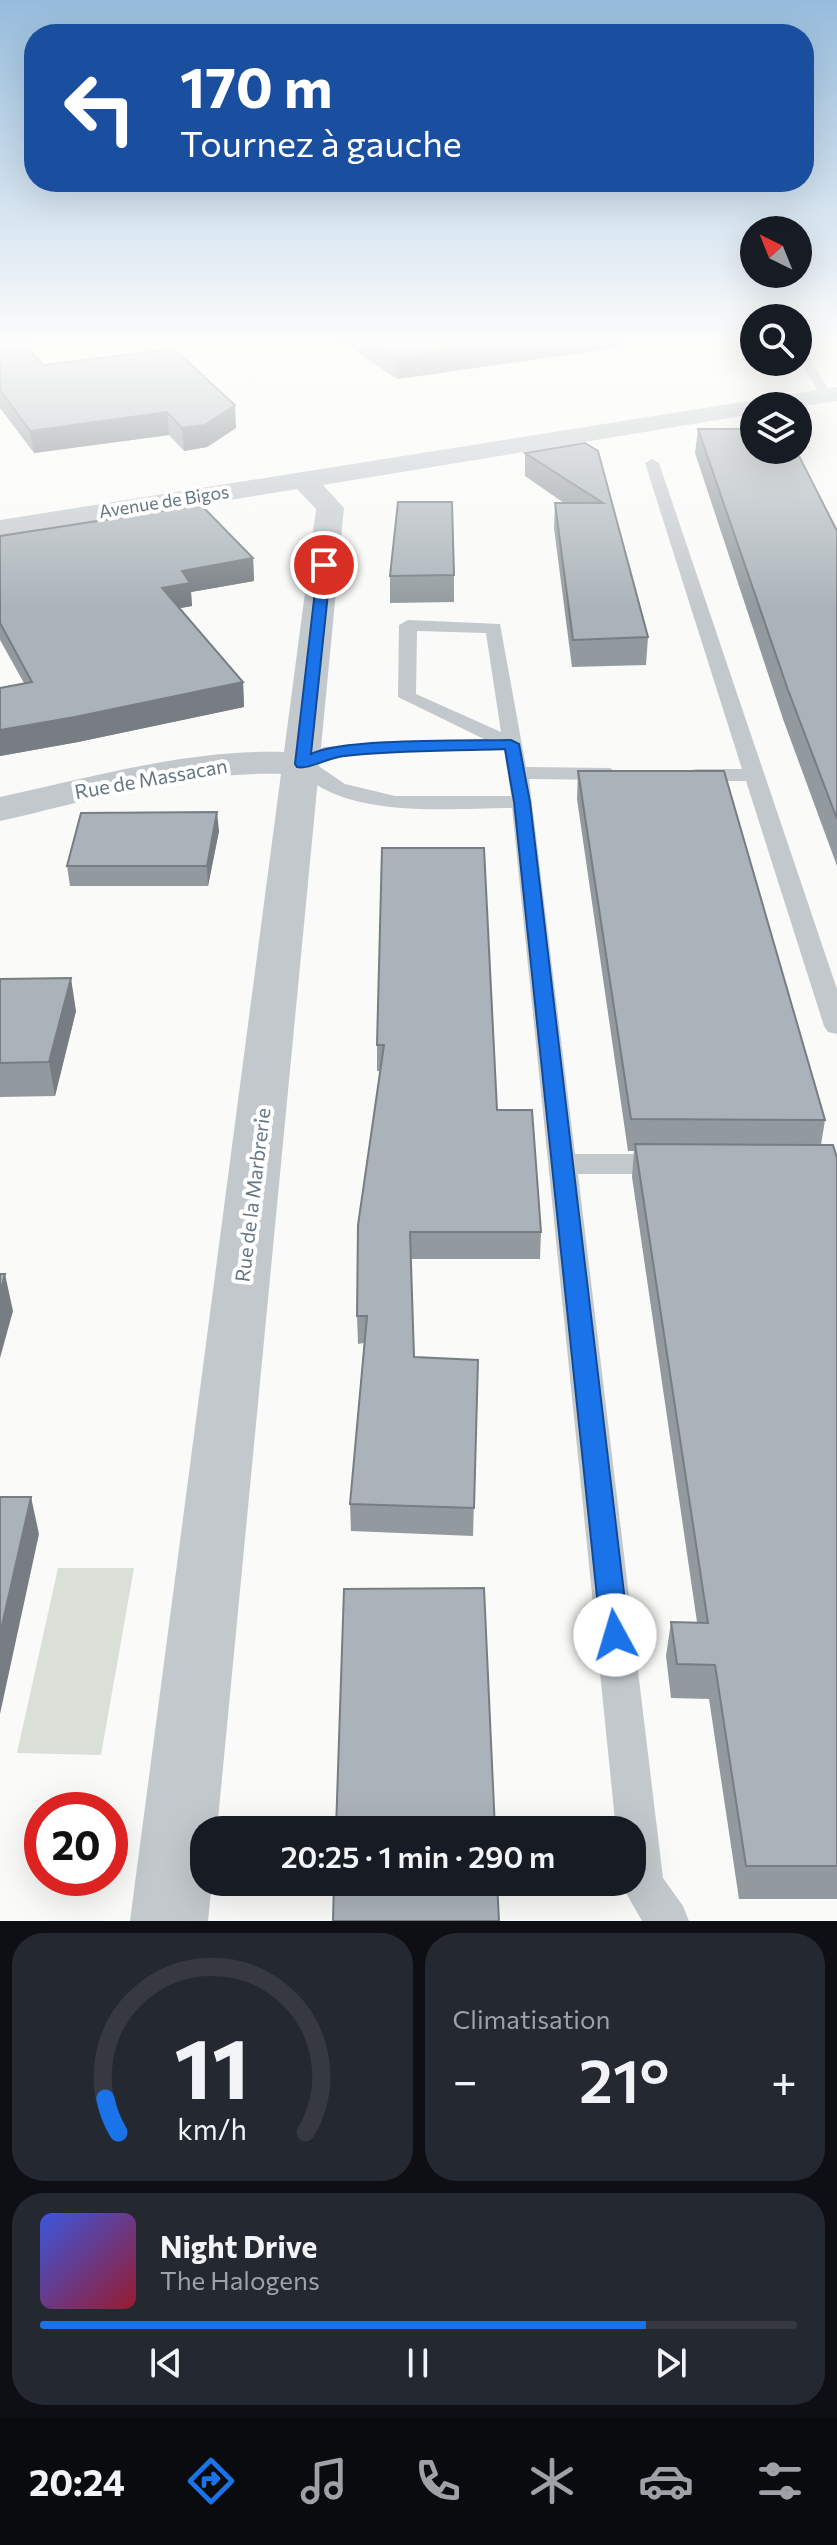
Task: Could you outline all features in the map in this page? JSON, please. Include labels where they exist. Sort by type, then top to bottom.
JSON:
[{"type":"street","name":"Avenue de Bigos","points":[[0,529],[602,432]]},
{"type":"street","name":"Rue de la Marbrerie","points":[[169,1921],[330,508],[303,480]]},
{"type":"street","name":"Rue de Massacan","points":[[0,809],[169,772],[245,762],[303,764]]},
{"type":"lane","points":[[652,463],[837,1026]]},
{"type":"lane","points":[[517,773],[407,697],[408,625],[494,628],[517,773],[643,1886],[668,1921]]},
{"type":"lane","points":[[517,773],[395,802],[338,789],[303,764],[324,753],[356,750],[517,773],[628,774]]},
{"type":"lane","points":[[675,775],[755,775]]},
{"type":"lane","points":[[562,1164],[684,1164]]},
{"type":"shaded area","points":[[58,1568],[134,1568],[101,1755],[17,1753]]},
{"type":"building","points":[[699,432],[740,432],[740,464],[803,464],[837,531],[837,819],[788,690]]},
{"type":"building","points":[[585,443],[598,451],[648,637],[573,640],[555,503],[603,503],[525,453]]},
{"type":"building","points":[[398,502],[452,502],[454,575],[390,576]]},
{"type":"building","points":[[201,505],[253,558],[182,571],[190,583],[162,588],[243,682],[0,730],[0,688],[32,682],[0,623],[0,536]]},
{"type":"building","points":[[578,771],[724,771],[825,1120],[631,1119]]},
{"type":"building","points":[[217,812],[207,866],[67,866],[81,813]]},
{"type":"building","points":[[382,848],[484,848],[497,1110],[532,1110],[541,1232],[410,1232],[414,1357],[478,1360],[474,1508],[350,1504],[367,1316],[357,1316],[358,1225],[384,1045],[377,1045]]},
{"type":"building","points":[[71,978],[49,1062],[0,1063],[0,979]]},
{"type":"building","points":[[635,1144],[833,1145],[837,1158],[837,1866],[746,1866],[715,1665],[677,1664],[671,1622],[708,1623]]},
{"type":"building","points":[[0,1274],[5,1274],[0,1293]]},
{"type":"building","points":[[0,1497],[31,1497],[0,1634]]},
{"type":"building","points":[[484,1588],[494,1816],[336,1816],[344,1589]]},
{"type":"building","points":[[334,1896],[498,1896],[499,1921],[333,1921]]},
{"type":"route","points":[[324,565],[303,764],[324,753],[511,744],[522,802],[615,1635]]}]
